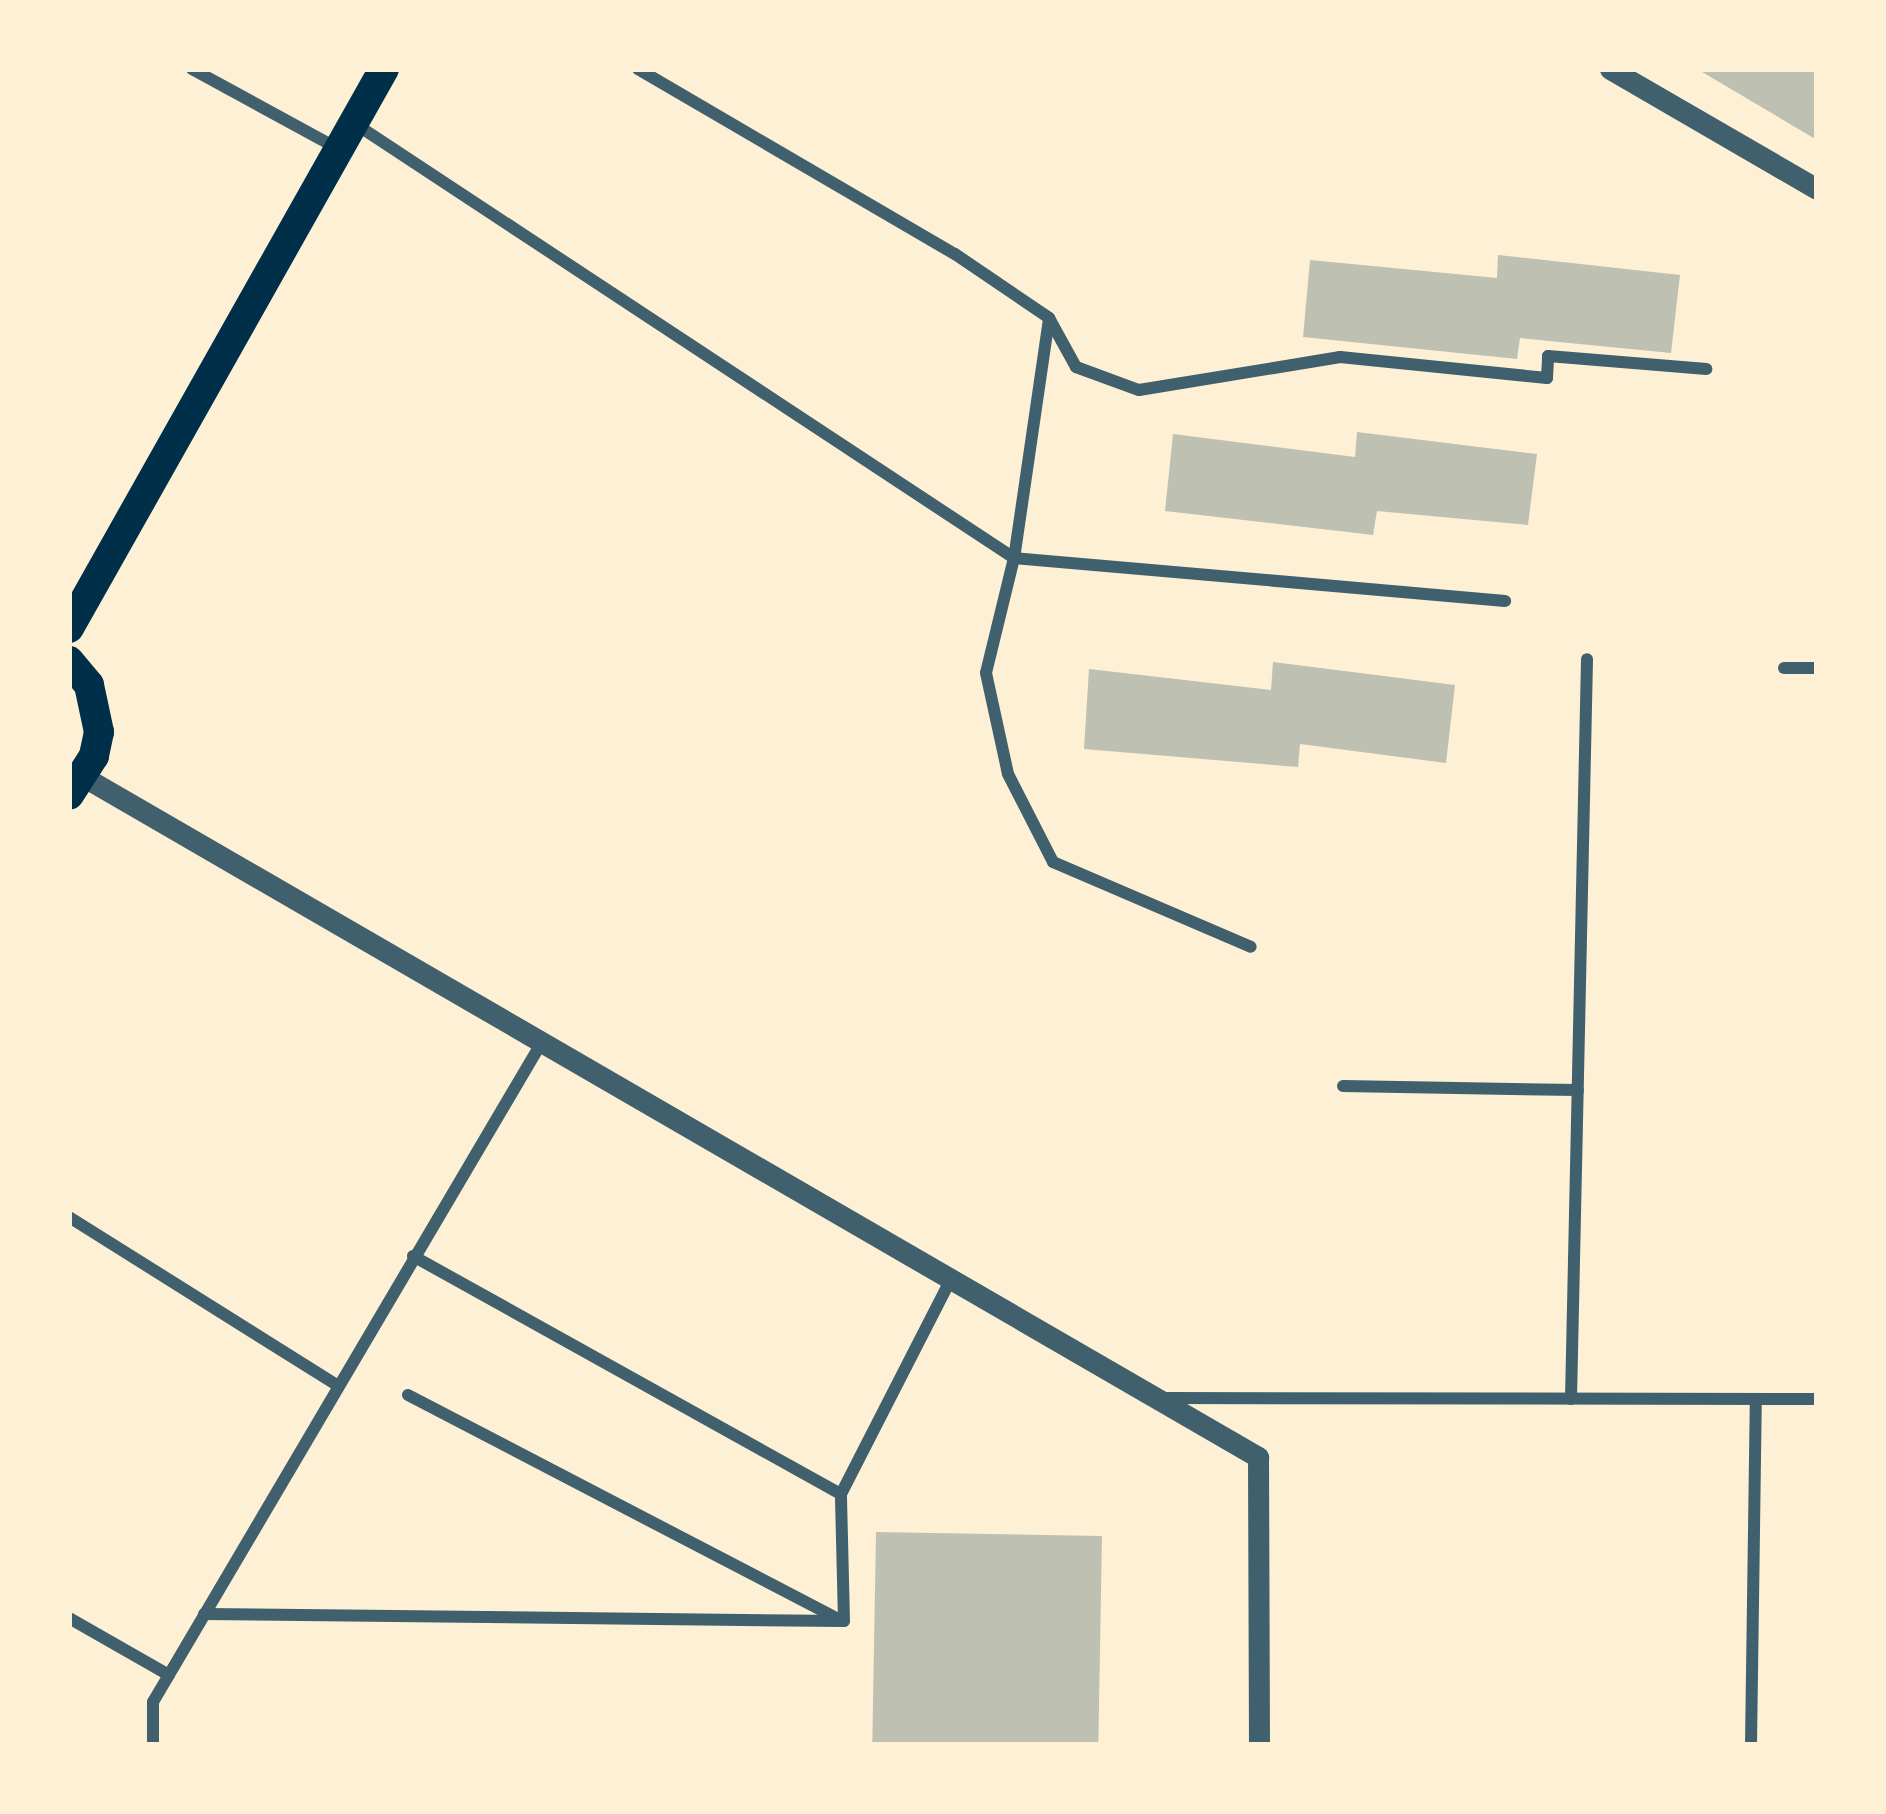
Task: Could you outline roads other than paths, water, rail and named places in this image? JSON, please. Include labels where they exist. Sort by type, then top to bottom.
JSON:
[{"type":"main road","points":[[69,628],[384,69]]},
{"type":"main road","points":[[69,661],[97,708],[94,756],[76,786]]},
{"type":"street","points":[[192,69],[346,136],[1014,558],[1504,602]]},
{"type":"street","points":[[638,69],[900,220],[1049,318],[1076,367],[1138,390],[1340,357],[1547,378],[1548,356],[1706,369]]},
{"type":"street","points":[[1610,69],[1635,75],[1817,189]]},
{"type":"street","points":[[1049,318],[1014,558],[986,673],[1008,774],[1053,862],[1251,946]]},
{"type":"street","points":[[1571,1399],[1587,659]]},
{"type":"street","points":[[1784,668],[1817,668]]},
{"type":"street","points":[[76,786],[1258,1457],[1259,1745]]},
{"type":"street","points":[[153,1745],[153,1702],[539,1047]]},
{"type":"street","points":[[1343,1086],[1578,1090]]},
{"type":"street","points":[[69,1217],[338,1386]]},
{"type":"street","points":[[413,1256],[841,1494]]},
{"type":"street","points":[[844,1622],[841,1494],[950,1279]]},
{"type":"street","points":[[408,1395],[844,1622]]},
{"type":"street","points":[[1153,1398],[1817,1399]]},
{"type":"street","points":[[1751,1745],[1756,1399]]},
{"type":"street","points":[[204,1614],[844,1622]]},
{"type":"street","points":[[69,1618],[169,1675]]}]
